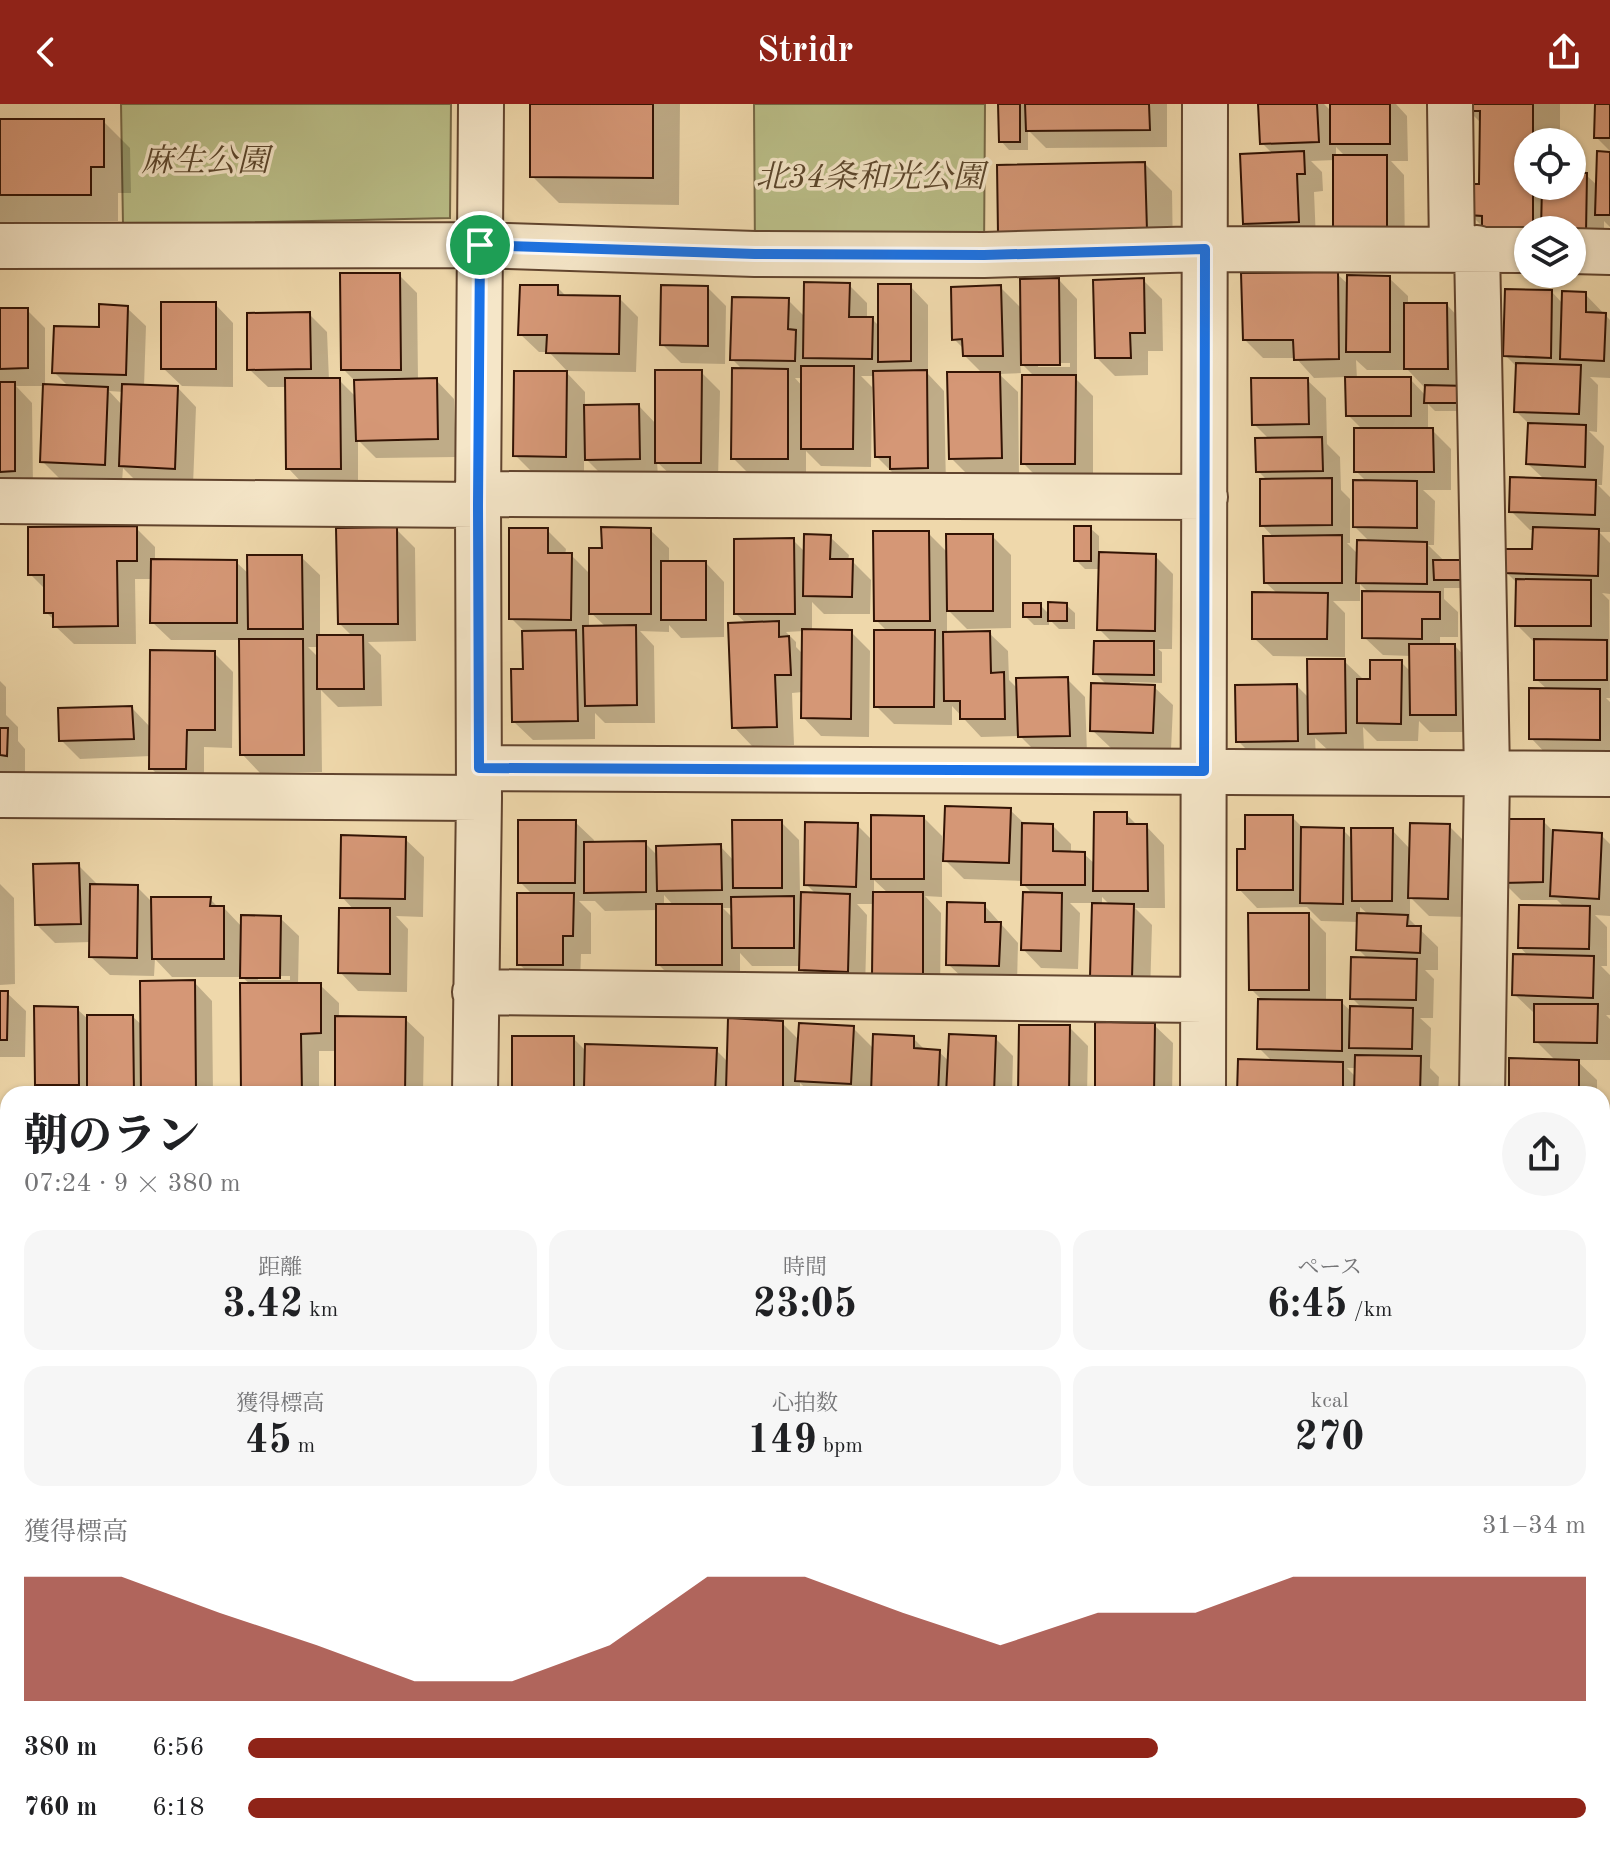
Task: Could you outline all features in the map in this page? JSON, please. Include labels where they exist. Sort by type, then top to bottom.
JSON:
[{"type":"street","points":[[475,1086],[481,104]]},
{"type":"street","points":[[1203,1086],[1205,104]]},
{"type":"street","points":[[1450,104],[1465,248],[1487,773],[1482,1086]]},
{"type":"street","points":[[0,246],[480,245],[755,254],[984,255],[1205,249],[1514,250]]},
{"type":"street","points":[[1586,251],[1610,252]]},
{"type":"street","points":[[0,501],[1205,497]]},
{"type":"street","points":[[0,795],[479,783],[1204,771],[1610,774]]},
{"type":"street","points":[[475,992],[1203,1000]]},
{"type":"green space","name":"麻生公園","points":[[121,104],[451,104],[450,218],[123,225]]},
{"type":"green space","name":"北34条和光公園","points":[[754,104],[985,104],[984,255],[755,254]]},
{"type":"building","points":[[530,104],[653,104],[653,178],[530,177]]},
{"type":"building","points":[[998,104],[1020,104],[1020,142],[999,142]]},
{"type":"building","points":[[1025,104],[1149,104],[1150,130],[1026,131]]},
{"type":"building","points":[[1258,104],[1317,104],[1319,142],[1260,144]]},
{"type":"building","points":[[1330,104],[1390,104],[1390,144],[1330,144]]},
{"type":"building","points":[[1466,104],[1533,104],[1533,128],[1514,128],[1514,200],[1533,200],[1533,216],[1514,216],[1514,231],[1482,232],[1482,216],[1468,215],[1468,184],[1479,184],[1480,111],[1466,111]]},
{"type":"building","points":[[1595,104],[1610,104],[1610,138],[1594,138]]},
{"type":"building","points":[[0,119],[104,119],[104,167],[91,167],[91,195],[0,195]]},
{"type":"building","points":[[1304,151],[1305,174],[1297,174],[1299,222],[1243,224],[1240,154]]},
{"type":"building","points":[[1597,151],[1610,152],[1610,215],[1595,215]]},
{"type":"building","points":[[1333,155],[1387,155],[1387,233],[1333,233]]},
{"type":"building","points":[[1145,162],[1147,231],[998,233],[997,165]]},
{"type":"building","points":[[1587,173],[1586,233],[1586,216],[1541,216],[1542,200],[1586,200]]},
{"type":"building","points":[[1338,272],[1339,359],[1294,360],[1293,340],[1243,340],[1241,273]]},
{"type":"building","points":[[340,273],[400,273],[401,370],[341,370]]},
{"type":"building","points":[[1347,275],[1390,276],[1390,352],[1346,352]]},
{"type":"building","points":[[1059,278],[1060,365],[1021,365],[1020,279]]},
{"type":"building","points":[[1144,278],[1145,333],[1130,333],[1131,358],[1095,358],[1093,280]]},
{"type":"building","points":[[804,282],[850,283],[849,317],[873,317],[872,359],[803,358]]},
{"type":"building","points":[[878,284],[911,284],[911,361],[878,362]]},
{"type":"building","points":[[520,285],[558,285],[558,295],[620,296],[619,354],[546,353],[547,335],[518,335]]},
{"type":"building","points":[[661,285],[708,286],[708,346],[660,345]]},
{"type":"building","points":[[1001,285],[1003,356],[963,356],[962,339],[952,340],[951,287]]},
{"type":"building","points":[[1505,289],[1552,290],[1551,358],[1503,356]]},
{"type":"building","points":[[1562,291],[1586,292],[1586,312],[1606,313],[1604,361],[1560,359]]},
{"type":"building","points":[[732,297],[789,298],[788,329],[796,330],[795,361],[730,360]]},
{"type":"building","points":[[161,302],[216,302],[216,369],[161,369]]},
{"type":"building","points":[[1404,303],[1447,303],[1448,369],[1404,369]]},
{"type":"building","points":[[99,304],[128,306],[126,375],[52,373],[54,326],[99,327]]},
{"type":"building","points":[[0,308],[28,308],[28,368],[0,369]]},
{"type":"building","points":[[310,312],[311,369],[247,370],[247,313]]},
{"type":"building","points":[[1516,363],[1581,365],[1579,414],[1514,412]]},
{"type":"building","points":[[801,366],[854,366],[853,449],[801,449]]},
{"type":"building","points":[[732,368],[788,369],[788,459],[731,459]]},
{"type":"building","points":[[655,370],[702,370],[701,463],[655,463]]},
{"type":"building","points":[[927,370],[928,468],[890,469],[890,457],[875,457],[873,371]]},
{"type":"building","points":[[514,371],[567,371],[566,457],[513,456]]},
{"type":"building","points":[[947,372],[1000,372],[1002,458],[949,459]]},
{"type":"building","points":[[1022,375],[1076,375],[1075,464],[1021,464]]},
{"type":"building","points":[[1345,377],[1411,377],[1411,416],[1346,416]]},
{"type":"building","points":[[285,378],[340,378],[341,469],[286,469]]},
{"type":"building","points":[[437,378],[438,439],[356,441],[354,380]]},
{"type":"building","points":[[1251,378],[1308,378],[1309,424],[1252,425]]},
{"type":"building","points":[[0,382],[15,382],[15,471],[0,472]]},
{"type":"building","points":[[43,384],[108,387],[105,465],[40,462]]},
{"type":"building","points":[[122,384],[178,386],[175,469],[119,466]]},
{"type":"building","points":[[1425,385],[1468,386],[1468,403],[1424,403]]},
{"type":"building","points":[[639,404],[640,459],[585,460],[584,405]]},
{"type":"building","points":[[1528,423],[1586,425],[1585,467],[1526,464]]},
{"type":"building","points":[[1354,428],[1433,428],[1434,472],[1354,472]]},
{"type":"building","points":[[1322,437],[1323,471],[1256,472],[1255,438]]},
{"type":"building","points":[[1510,477],[1596,480],[1595,515],[1509,512]]},
{"type":"building","points":[[1332,478],[1332,525],[1260,526],[1260,479]]},
{"type":"building","points":[[1353,480],[1417,481],[1417,528],[1353,527]]},
{"type":"building","points":[[137,526],[137,561],[117,561],[118,626],[53,627],[53,613],[44,613],[44,575],[28,575],[28,527]]},
{"type":"building","points":[[1074,526],[1091,526],[1091,561],[1074,561]]},
{"type":"building","points":[[397,527],[398,624],[338,624],[336,528]]},
{"type":"building","points":[[601,527],[651,528],[651,614],[589,614],[589,548],[602,548]]},
{"type":"building","points":[[1533,527],[1599,529],[1598,576],[1504,573],[1505,549],[1532,549]]},
{"type":"building","points":[[509,528],[548,528],[548,553],[572,553],[571,620],[509,619]]},
{"type":"building","points":[[873,531],[929,531],[930,621],[874,621]]},
{"type":"building","points":[[804,534],[831,535],[830,559],[853,559],[852,597],[803,596]]},
{"type":"building","points":[[946,534],[993,534],[993,611],[947,611]]},
{"type":"building","points":[[1342,535],[1342,583],[1264,583],[1263,536]]},
{"type":"building","points":[[794,538],[795,614],[734,614],[734,539]]},
{"type":"building","points":[[1357,540],[1427,542],[1427,584],[1356,583]]},
{"type":"building","points":[[1099,552],[1156,554],[1155,631],[1097,630]]},
{"type":"building","points":[[247,555],[302,555],[303,629],[248,629]]},
{"type":"building","points":[[151,559],[237,560],[237,623],[150,623]]},
{"type":"building","points":[[1433,560],[1466,560],[1464,580],[1434,580]]},
{"type":"building","points":[[661,561],[706,561],[706,620],[661,620]]},
{"type":"building","points":[[1516,579],[1591,580],[1591,626],[1515,626]]},
{"type":"building","points":[[1362,591],[1440,592],[1440,619],[1422,619],[1422,639],[1362,638]]},
{"type":"building","points":[[1252,592],[1328,593],[1327,639],[1252,639]]},
{"type":"building","points":[[1048,602],[1067,603],[1067,621],[1048,621]]},
{"type":"building","points":[[1023,603],[1041,603],[1041,617],[1023,617]]},
{"type":"building","points":[[779,621],[779,637],[789,636],[791,675],[775,675],[777,727],[732,728],[728,623]]},
{"type":"building","points":[[636,625],[637,705],[585,706],[583,626]]},
{"type":"building","points":[[802,629],[852,630],[851,719],[801,718]]},
{"type":"building","points":[[576,630],[578,721],[512,722],[511,669],[523,669],[522,631]]},
{"type":"building","points":[[874,630],[935,630],[934,707],[874,707]]},
{"type":"building","points":[[990,631],[991,673],[1004,672],[1005,719],[960,719],[960,701],[944,701],[943,632]]},
{"type":"building","points":[[317,635],[363,635],[364,689],[317,689]]},
{"type":"building","points":[[239,639],[303,639],[304,755],[240,755]]},
{"type":"building","points":[[1534,639],[1607,640],[1607,680],[1534,680]]},
{"type":"building","points":[[1094,641],[1154,641],[1154,675],[1093,674]]},
{"type":"building","points":[[1409,644],[1455,644],[1456,715],[1410,715]]},
{"type":"building","points":[[150,650],[215,651],[215,730],[187,730],[186,769],[149,769]]},
{"type":"building","points":[[1307,659],[1345,659],[1346,733],[1308,734]]},
{"type":"building","points":[[1370,660],[1402,660],[1401,724],[1357,723],[1357,679],[1370,679]]},
{"type":"building","points":[[1068,677],[1070,736],[1018,737],[1016,678]]},
{"type":"building","points":[[1091,683],[1155,685],[1153,733],[1090,731]]},
{"type":"building","points":[[1297,684],[1298,741],[1236,742],[1235,685]]},
{"type":"building","points":[[1529,688],[1600,689],[1600,740],[1529,739]]},
{"type":"building","points":[[132,706],[134,739],[59,741],[58,708]]},
{"type":"building","points":[[0,728],[8,728],[7,756],[0,755]]},
{"type":"building","points":[[945,806],[1011,808],[1009,863],[943,861]]},
{"type":"building","points":[[1094,812],[1127,812],[1127,824],[1147,824],[1148,891],[1093,891]]},
{"type":"building","points":[[871,815],[924,816],[924,879],[871,879]]},
{"type":"building","points":[[1245,815],[1293,815],[1293,890],[1237,890],[1237,849],[1245,849]]},
{"type":"building","points":[[1501,819],[1544,819],[1543,882],[1501,883]]},
{"type":"building","points":[[518,820],[576,820],[575,883],[518,883]]},
{"type":"building","points":[[732,820],[782,820],[782,888],[733,888]]},
{"type":"building","points":[[805,822],[858,823],[856,887],[804,885]]},
{"type":"building","points":[[1022,823],[1053,824],[1053,851],[1085,852],[1085,885],[1021,885]]},
{"type":"building","points":[[1410,823],[1450,824],[1448,899],[1408,898]]},
{"type":"building","points":[[1301,827],[1344,828],[1343,904],[1300,903]]},
{"type":"building","points":[[1351,828],[1393,828],[1392,901],[1352,901]]},
{"type":"building","points":[[1553,830],[1602,833],[1599,899],[1550,896]]},
{"type":"building","points":[[341,835],[406,837],[405,899],[340,898]]},
{"type":"building","points":[[646,841],[646,892],[584,893],[584,842]]},
{"type":"building","points":[[721,844],[722,890],[657,891],[656,846]]},
{"type":"building","points":[[79,863],[81,924],[35,925],[33,864]]},
{"type":"building","points":[[90,884],[138,885],[137,958],[89,957]]},
{"type":"building","points":[[801,892],[850,894],[848,972],[799,970]]},
{"type":"building","points":[[873,892],[923,892],[923,976],[872,976]]},
{"type":"building","points":[[1023,892],[1062,893],[1061,951],[1021,950]]},
{"type":"building","points":[[517,893],[574,893],[573,936],[563,936],[563,965],[517,965]]},
{"type":"building","points":[[794,896],[794,948],[732,948],[731,897]]},
{"type":"building","points":[[151,897],[211,897],[210,906],[224,906],[224,959],[152,959]]},
{"type":"building","points":[[947,902],[985,903],[985,922],[1001,922],[999,966],[946,965]]},
{"type":"building","points":[[1092,903],[1134,904],[1132,978],[1090,977]]},
{"type":"building","points":[[656,904],[722,904],[722,965],[656,965]]},
{"type":"building","points":[[1519,905],[1590,906],[1589,949],[1518,948]]},
{"type":"building","points":[[339,908],[390,908],[390,974],[338,973]]},
{"type":"building","points":[[1248,913],[1309,913],[1309,990],[1249,990]]},
{"type":"building","points":[[1357,913],[1408,915],[1407,926],[1421,926],[1420,953],[1356,950]]},
{"type":"building","points":[[241,915],[281,916],[280,978],[240,978]]},
{"type":"building","points":[[1513,954],[1594,956],[1593,998],[1512,995]]},
{"type":"building","points":[[1351,957],[1417,959],[1416,1000],[1350,999]]},
{"type":"building","points":[[195,980],[196,1086],[141,1086],[140,981]]},
{"type":"building","points":[[240,983],[321,983],[321,1033],[301,1034],[302,1086],[241,1086]]},
{"type":"building","points":[[0,991],[8,991],[7,1040],[0,1040]]},
{"type":"building","points":[[1258,999],[1342,1000],[1342,1051],[1257,1049]]},
{"type":"building","points":[[1534,1004],[1598,1004],[1597,1043],[1534,1042]]},
{"type":"building","points":[[34,1006],[78,1007],[79,1085],[35,1085]]},
{"type":"building","points":[[1350,1006],[1413,1008],[1412,1049],[1349,1048]]},
{"type":"building","points":[[87,1015],[133,1015],[134,1086],[87,1086]]},
{"type":"building","points":[[335,1016],[406,1017],[405,1086],[335,1086]]},
{"type":"building","points":[[728,1018],[783,1021],[783,1086],[726,1086]]},
{"type":"building","points":[[1095,1022],[1155,1023],[1154,1086],[1095,1086]]},
{"type":"building","points":[[799,1023],[854,1026],[851,1084],[795,1081]]},
{"type":"building","points":[[1019,1025],[1070,1025],[1069,1086],[1018,1086]]},
{"type":"building","points":[[873,1034],[914,1036],[914,1048],[940,1050],[938,1086],[871,1086]]},
{"type":"building","points":[[949,1034],[996,1036],[994,1086],[946,1086]]},
{"type":"building","points":[[512,1036],[574,1036],[574,1086],[512,1086]]},
{"type":"building","points":[[585,1044],[717,1048],[715,1086],[584,1086]]},
{"type":"building","points":[[1355,1055],[1421,1056],[1420,1086],[1354,1086]]},
{"type":"building","points":[[1509,1058],[1579,1060],[1579,1086],[1509,1086]]},
{"type":"building","points":[[1238,1059],[1343,1062],[1343,1086],[1237,1086]]},
{"type":"route","points":[[480,245],[755,254],[984,255],[1205,249],[1204,771],[479,768],[480,245]]}]
